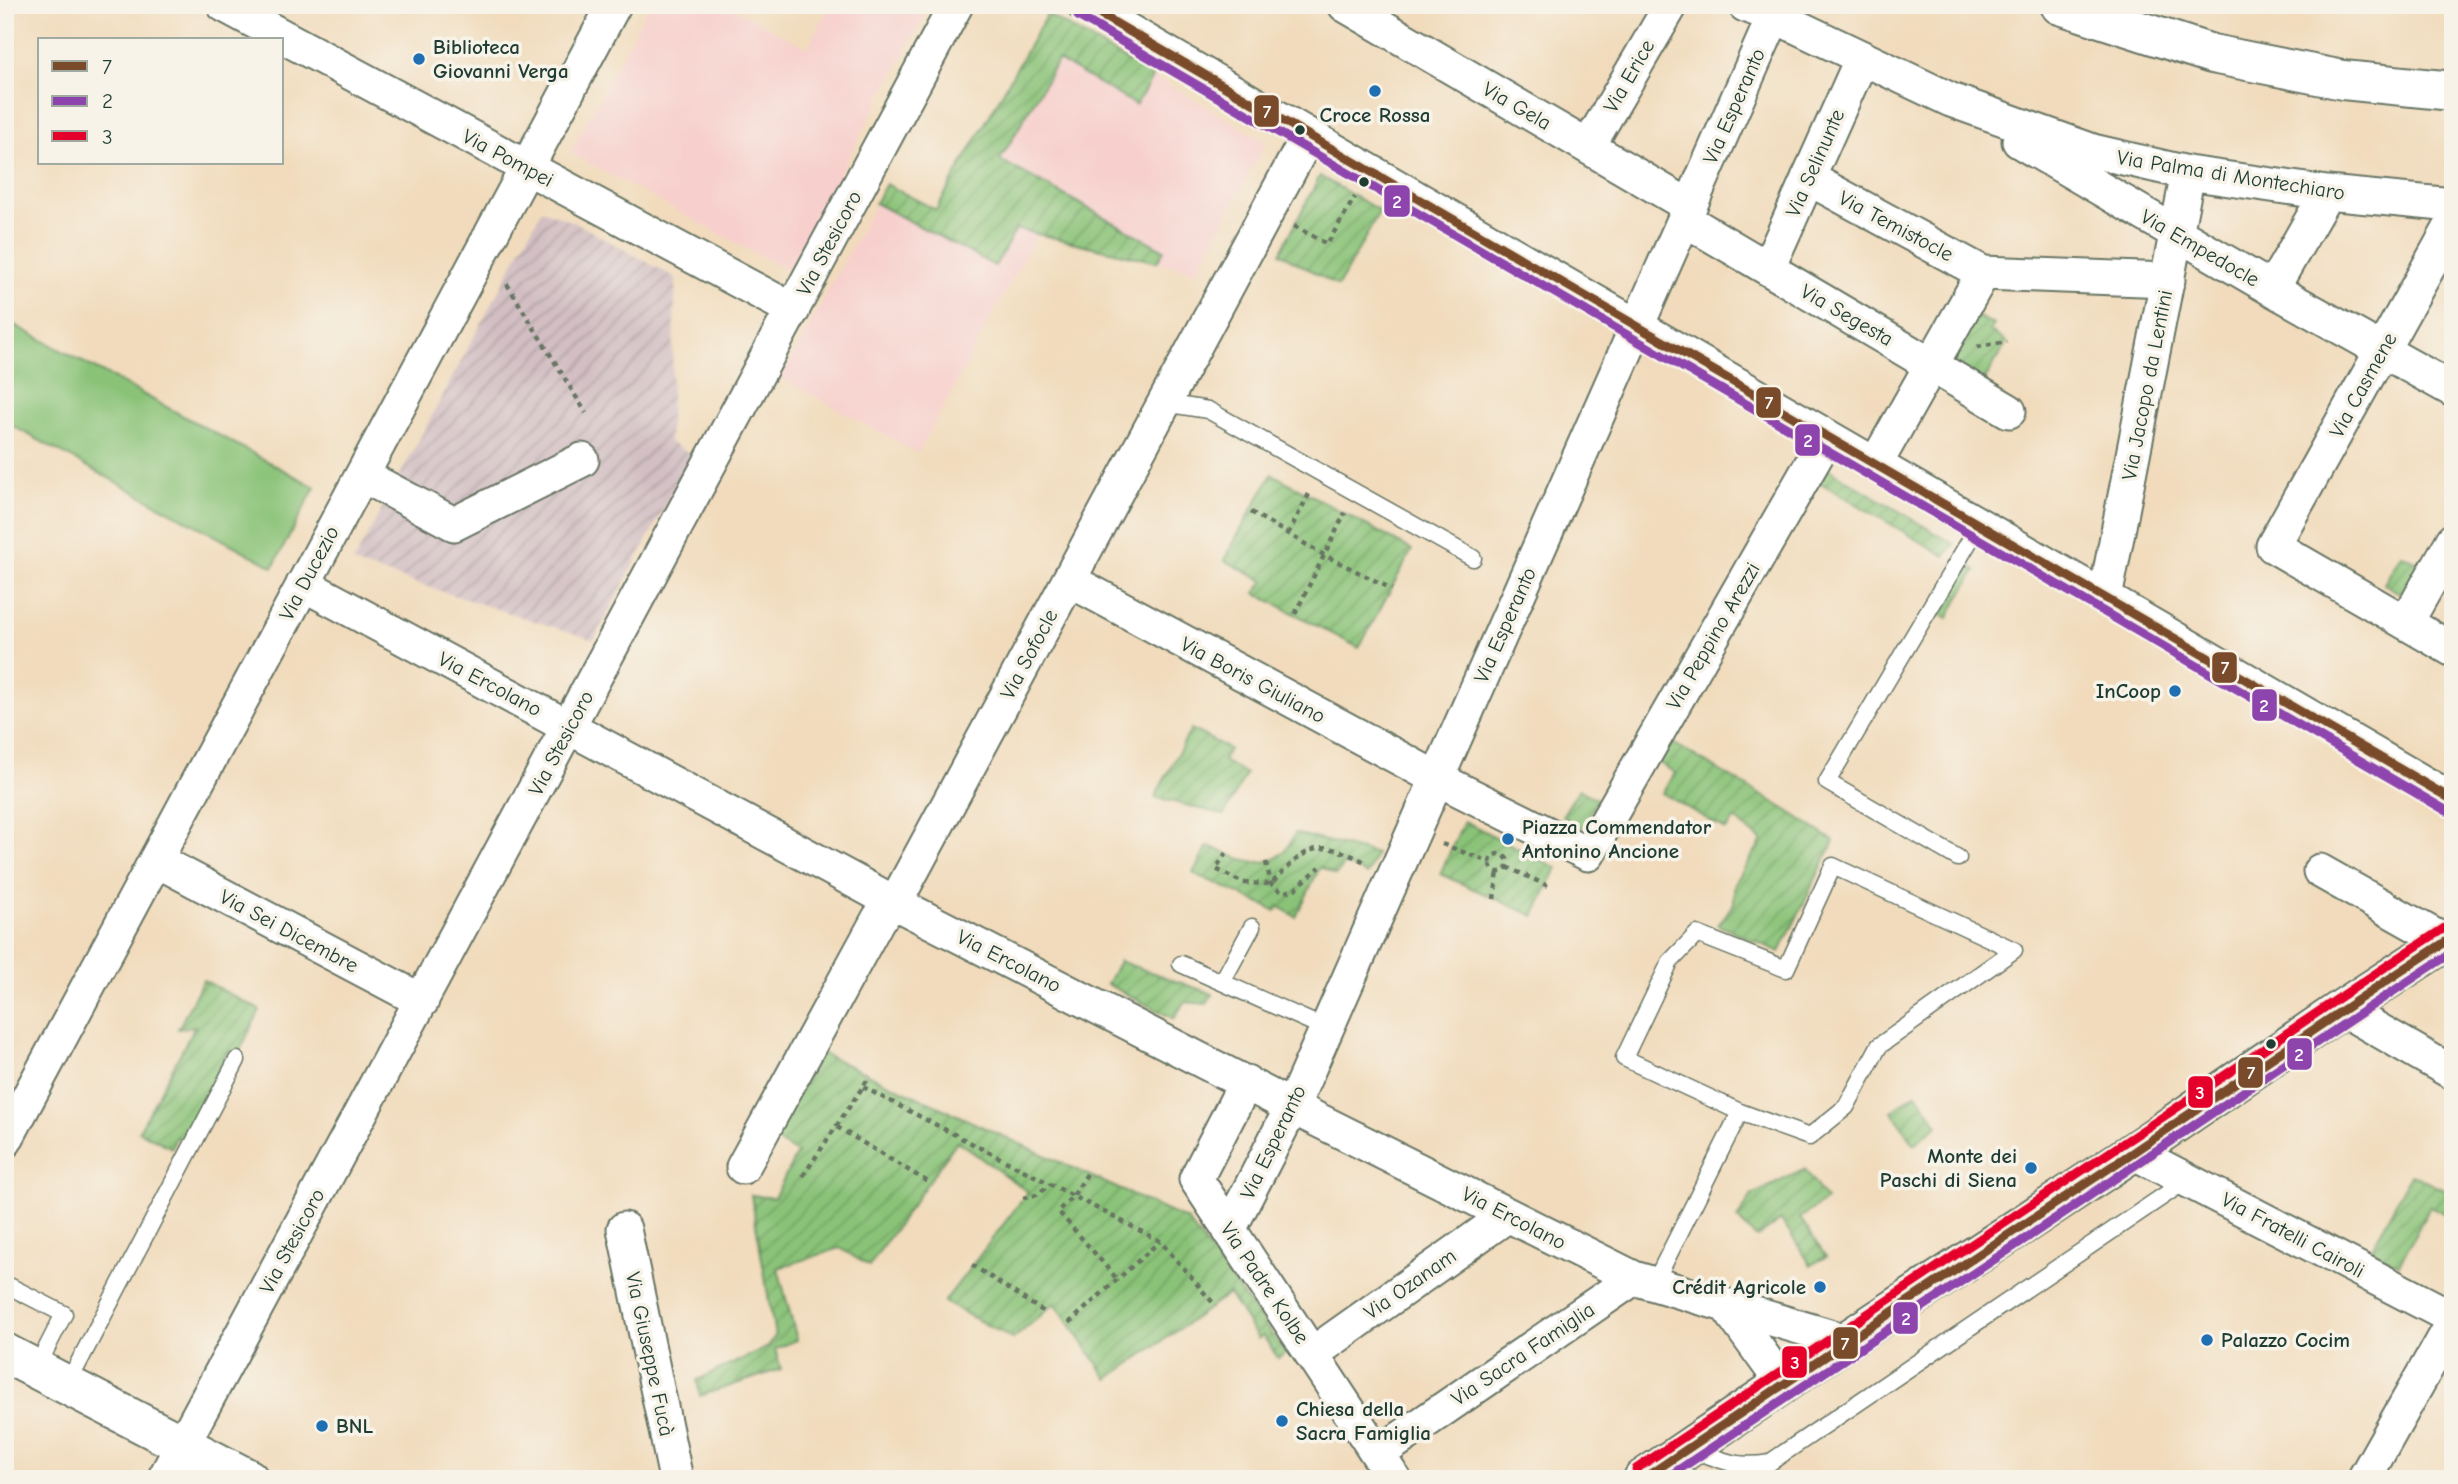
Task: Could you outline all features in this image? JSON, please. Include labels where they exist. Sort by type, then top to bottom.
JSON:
[{"type":"main road","points":[[2060,5],[2212,54],[2343,80],[2453,91]]},
{"type":"main road","points":[[1671,1468],[1783,1384],[1846,1341],[2133,1152],[2342,1009],[2450,941]]},
{"type":"main road","points":[[36,1369],[249,1479]]},
{"type":"street","name":"Via Pompei","points":[[224,5],[793,310]]},
{"type":"street","name":"Via Ducezio","points":[[5,1141],[614,5]]},
{"type":"street","name":"Via Stesicoro","points":[[164,1479],[956,5]]},
{"type":"street","points":[[1084,5],[2453,800]]},
{"type":"street","name":"Via Gela","points":[[1345,5],[1588,147],[1686,212]]},
{"type":"street","name":"Via Erice","points":[[1588,147],[1671,5]]},
{"type":"street","name":"Via Palma di Montechiaro","points":[[1759,11],[1951,100],[2092,151],[2188,173],[2327,193],[2453,205]]},
{"type":"street","name":"Via Esperanto","points":[[1229,1230],[1292,1107],[1637,326],[1686,212],[1759,11]]},
{"type":"street","name":"Via Selinunte","points":[[1768,268],[1862,58]]},
{"type":"street","name":"Via Empedocle","points":[[1951,100],[2177,235],[2453,390]]},
{"type":"street","name":"Via Sofocle","points":[[743,1167],[879,918],[895,903],[1308,136]]},
{"type":"street","name":"Via Jacopo da Lentini","points":[[2105,598],[2188,173]]},
{"type":"street","name":"Via Temistocle","points":[[1808,178],[1983,273]]},
{"type":"street","points":[[2272,289],[2327,193]]},
{"type":"street","name":"Via Segesta","points":[[1686,212],[1768,268],[2009,411]]},
{"type":"street","name":"Via Casmene","points":[[2406,623],[2273,546],[2453,223]]},
{"type":"street","points":[[1875,465],[1983,273],[2168,280]]},
{"type":"street","name":"Via Peppino Arezzi","points":[[1598,836],[1827,437]]},
{"type":"street","points":[[362,475],[454,524],[582,460]]},
{"type":"street","points":[[2453,540],[2406,623],[2453,650]]},
{"type":"street","name":"Via Boris Giuliano","points":[[1069,580],[1438,779],[1588,854],[1598,836]]},
{"type":"street","name":"Via Ercolano","points":[[303,584],[895,903],[1508,1215],[1644,1281],[1846,1341]]},
{"type":"street","name":"Via Sei Dicembre","points":[[156,860],[422,1001]]},
{"type":"street","points":[[2320,871],[2450,941]]},
{"type":"street","points":[[2342,1009],[2453,1073]]},
{"type":"street","name":"Via Padre Kolbe","points":[[1246,1082],[1196,1179],[1386,1466]]},
{"type":"street","name":"Via Fratelli Cairoli","points":[[2133,1152],[2453,1320]]},
{"type":"street","name":"Via Ozanam","points":[[1312,1354],[1508,1215]]},
{"type":"street","name":"Via Giuseppe Fucà","points":[[624,1229],[676,1479]]},
{"type":"street","name":"Via Sacra Famiglia","points":[[1386,1466],[1644,1281]]},
{"type":"street","points":[[1728,1308],[1783,1384]]},
{"type":"street","points":[[2364,1479],[2453,1320]]},
{"type":"lane","points":[[1164,403],[1208,410],[1473,558]]},
{"type":"lane","points":[[1958,858],[1826,782],[1979,525]]},
{"type":"lane","points":[[1833,866],[2014,950],[1879,1046],[1846,1107],[1809,1137],[1740,1112],[1624,1058],[1670,962],[1697,934],[1786,969],[1833,866]]},
{"type":"lane","points":[[1222,982],[1252,927]]},
{"type":"lane","points":[[1181,964],[1327,1029]]},
{"type":"lane","points":[[36,1369],[237,1060]]},
{"type":"lane","points":[[1644,1281],[1740,1112]]},
{"type":"lane","points":[[1671,1468],[1753,1466],[1769,1463],[2187,1180]]},
{"type":"lane","points":[[5,1284],[64,1314],[36,1369]]},
{"type":"path","points":[[1294,226],[1326,244],[1356,196]]},
{"type":"path","points":[[507,284],[586,413]]},
{"type":"path","points":[[1969,349],[2007,342]]},
{"type":"path","points":[[1288,534],[1309,494]]},
{"type":"path","points":[[1251,512],[1324,555],[1392,589]]},
{"type":"path","points":[[1295,614],[1345,513]]},
{"type":"path","points":[[1414,834],[1490,862],[1498,872]]},
{"type":"path","points":[[1271,884],[1294,861],[1307,851],[1316,849],[1345,851],[1371,865]]},
{"type":"path","points":[[1226,853],[1216,869],[1243,883],[1271,884],[1283,893],[1295,888],[1320,867]]},
{"type":"path","points":[[1490,862],[1496,855],[1501,854],[1507,859],[1507,867]]},
{"type":"path","points":[[1266,862],[1271,884]]},
{"type":"path","points":[[1498,872],[1507,867]]},
{"type":"path","points":[[1507,867],[1548,886]]},
{"type":"path","points":[[1494,899],[1498,872]]},
{"type":"path","points":[[803,1176],[870,1076]]},
{"type":"path","points":[[863,1087],[1160,1241],[1214,1304]]},
{"type":"path","points":[[837,1126],[928,1182]]},
{"type":"path","points":[[1087,1174],[1073,1196],[1058,1211],[1117,1279]]},
{"type":"path","points":[[1023,1198],[1037,1195],[1050,1184]]},
{"type":"path","points":[[1069,1323],[1160,1241]]},
{"type":"path","points":[[972,1265],[1044,1312]]},
{"type":"shaded area","points":[[649,5],[727,5],[807,48],[830,5],[930,5],[788,271],[570,153]]},
{"type":"shaded area","points":[[1047,14],[1266,142],[1197,271],[1037,234],[918,453],[781,378],[886,184],[936,210]]},
{"type":"shaded area","points":[[542,210],[578,224],[676,278],[669,442],[692,455],[594,640],[353,563]]},
{"type":"green space","points":[[1047,14],[1153,76],[1136,105],[1058,60],[1000,160],[1164,250],[1157,262],[1016,229],[995,266],[875,203],[886,184],[936,210]]},
{"type":"green space","points":[[1320,176],[1380,211],[1338,286],[1280,253]]},
{"type":"green space","points":[[1977,316],[1994,325],[1989,331],[2007,342],[1984,381],[1951,361]]},
{"type":"green space","points":[[5,320],[315,487],[273,567],[5,422]]},
{"type":"green space","points":[[1827,468],[1954,544],[1945,556],[1819,482]]},
{"type":"green space","points":[[1272,474],[1412,550],[1359,648],[1255,593],[1264,581],[1224,560]]},
{"type":"green space","points":[[2401,554],[2419,563],[2401,594],[2384,584]]},
{"type":"green space","points":[[1965,564],[1976,570],[1948,618],[1937,613]]},
{"type":"green space","points":[[1191,729],[1229,749],[1223,761],[1246,774],[1224,815],[1155,797]]},
{"type":"green space","points":[[1668,740],[1834,841],[1780,952],[1718,925],[1734,903],[1734,885],[1762,841],[1735,819],[1726,830],[1662,793],[1675,773],[1656,761]]},
{"type":"green space","points":[[1579,789],[1598,800],[1582,828],[1562,816]]},
{"type":"green space","points":[[1464,821],[1557,868],[1534,916],[1440,874]]},
{"type":"green space","points":[[1295,833],[1376,854],[1367,875],[1345,864],[1336,875],[1320,867],[1296,917],[1278,906],[1276,911],[1193,873],[1208,846],[1245,860],[1268,861],[1278,857],[1287,848]]},
{"type":"green space","points":[[1119,961],[1213,994],[1207,1004],[1184,1002],[1174,1019],[1107,984]]},
{"type":"green space","points":[[203,980],[260,1010],[238,1054],[228,1051],[182,1141],[176,1137],[172,1148],[139,1131],[195,1026],[178,1029]]},
{"type":"green space","points":[[821,1053],[1187,1220],[1286,1353],[1278,1358],[1263,1336],[1258,1339],[1229,1294],[1108,1379],[1055,1303],[1013,1339],[944,1302],[1028,1192],[957,1141],[869,1266],[840,1248],[778,1268],[797,1340],[775,1349],[781,1369],[700,1396],[697,1380],[768,1347],[775,1336],[751,1195],[774,1198],[797,1153],[773,1139]]},
{"type":"green space","points":[[1916,1093],[1938,1125],[1914,1144],[1892,1111]]},
{"type":"green space","points":[[1805,1169],[1826,1200],[1800,1218],[1826,1257],[1811,1265],[1781,1220],[1756,1238],[1738,1219],[1752,1195]]},
{"type":"green space","points":[[2411,1174],[2453,1194],[2453,1218],[2430,1206],[2399,1265],[2371,1250]]},
{"type":"transit line","name":"7","points":[[1084,5],[2453,800]]},
{"type":"transit line","name":"2","points":[[1078,16],[2447,811]]},
{"type":"transit line","name":"3","points":[[1636,1469],[2446,927]]},
{"type":"transit line","name":"7","points":[[1643,1479],[2453,937]]},
{"type":"transit line","name":"2","points":[[1665,1479],[2453,952]]},
{"type":"place","name":"Biblioteca Giovanni Verga","points":[[419,59]]},
{"type":"place","name":"Croce Rossa","points":[[1375,91]]},
{"type":"place","name":"InCoop","points":[[2175,691]]},
{"type":"place","name":"Piazza Commendator Antonino Ancione","points":[[1508,839]]},
{"type":"place","name":"Monte dei Paschi di Siena","points":[[2031,1168]]},
{"type":"place","name":"Crédit Agricole","points":[[1820,1287]]},
{"type":"place","name":"Palazzo Cocim","points":[[2207,1340]]},
{"type":"place","name":"Chiesa della Sacra Famiglia","points":[[1282,1421]]},
{"type":"place","name":"BNL","points":[[322,1426]]}]
